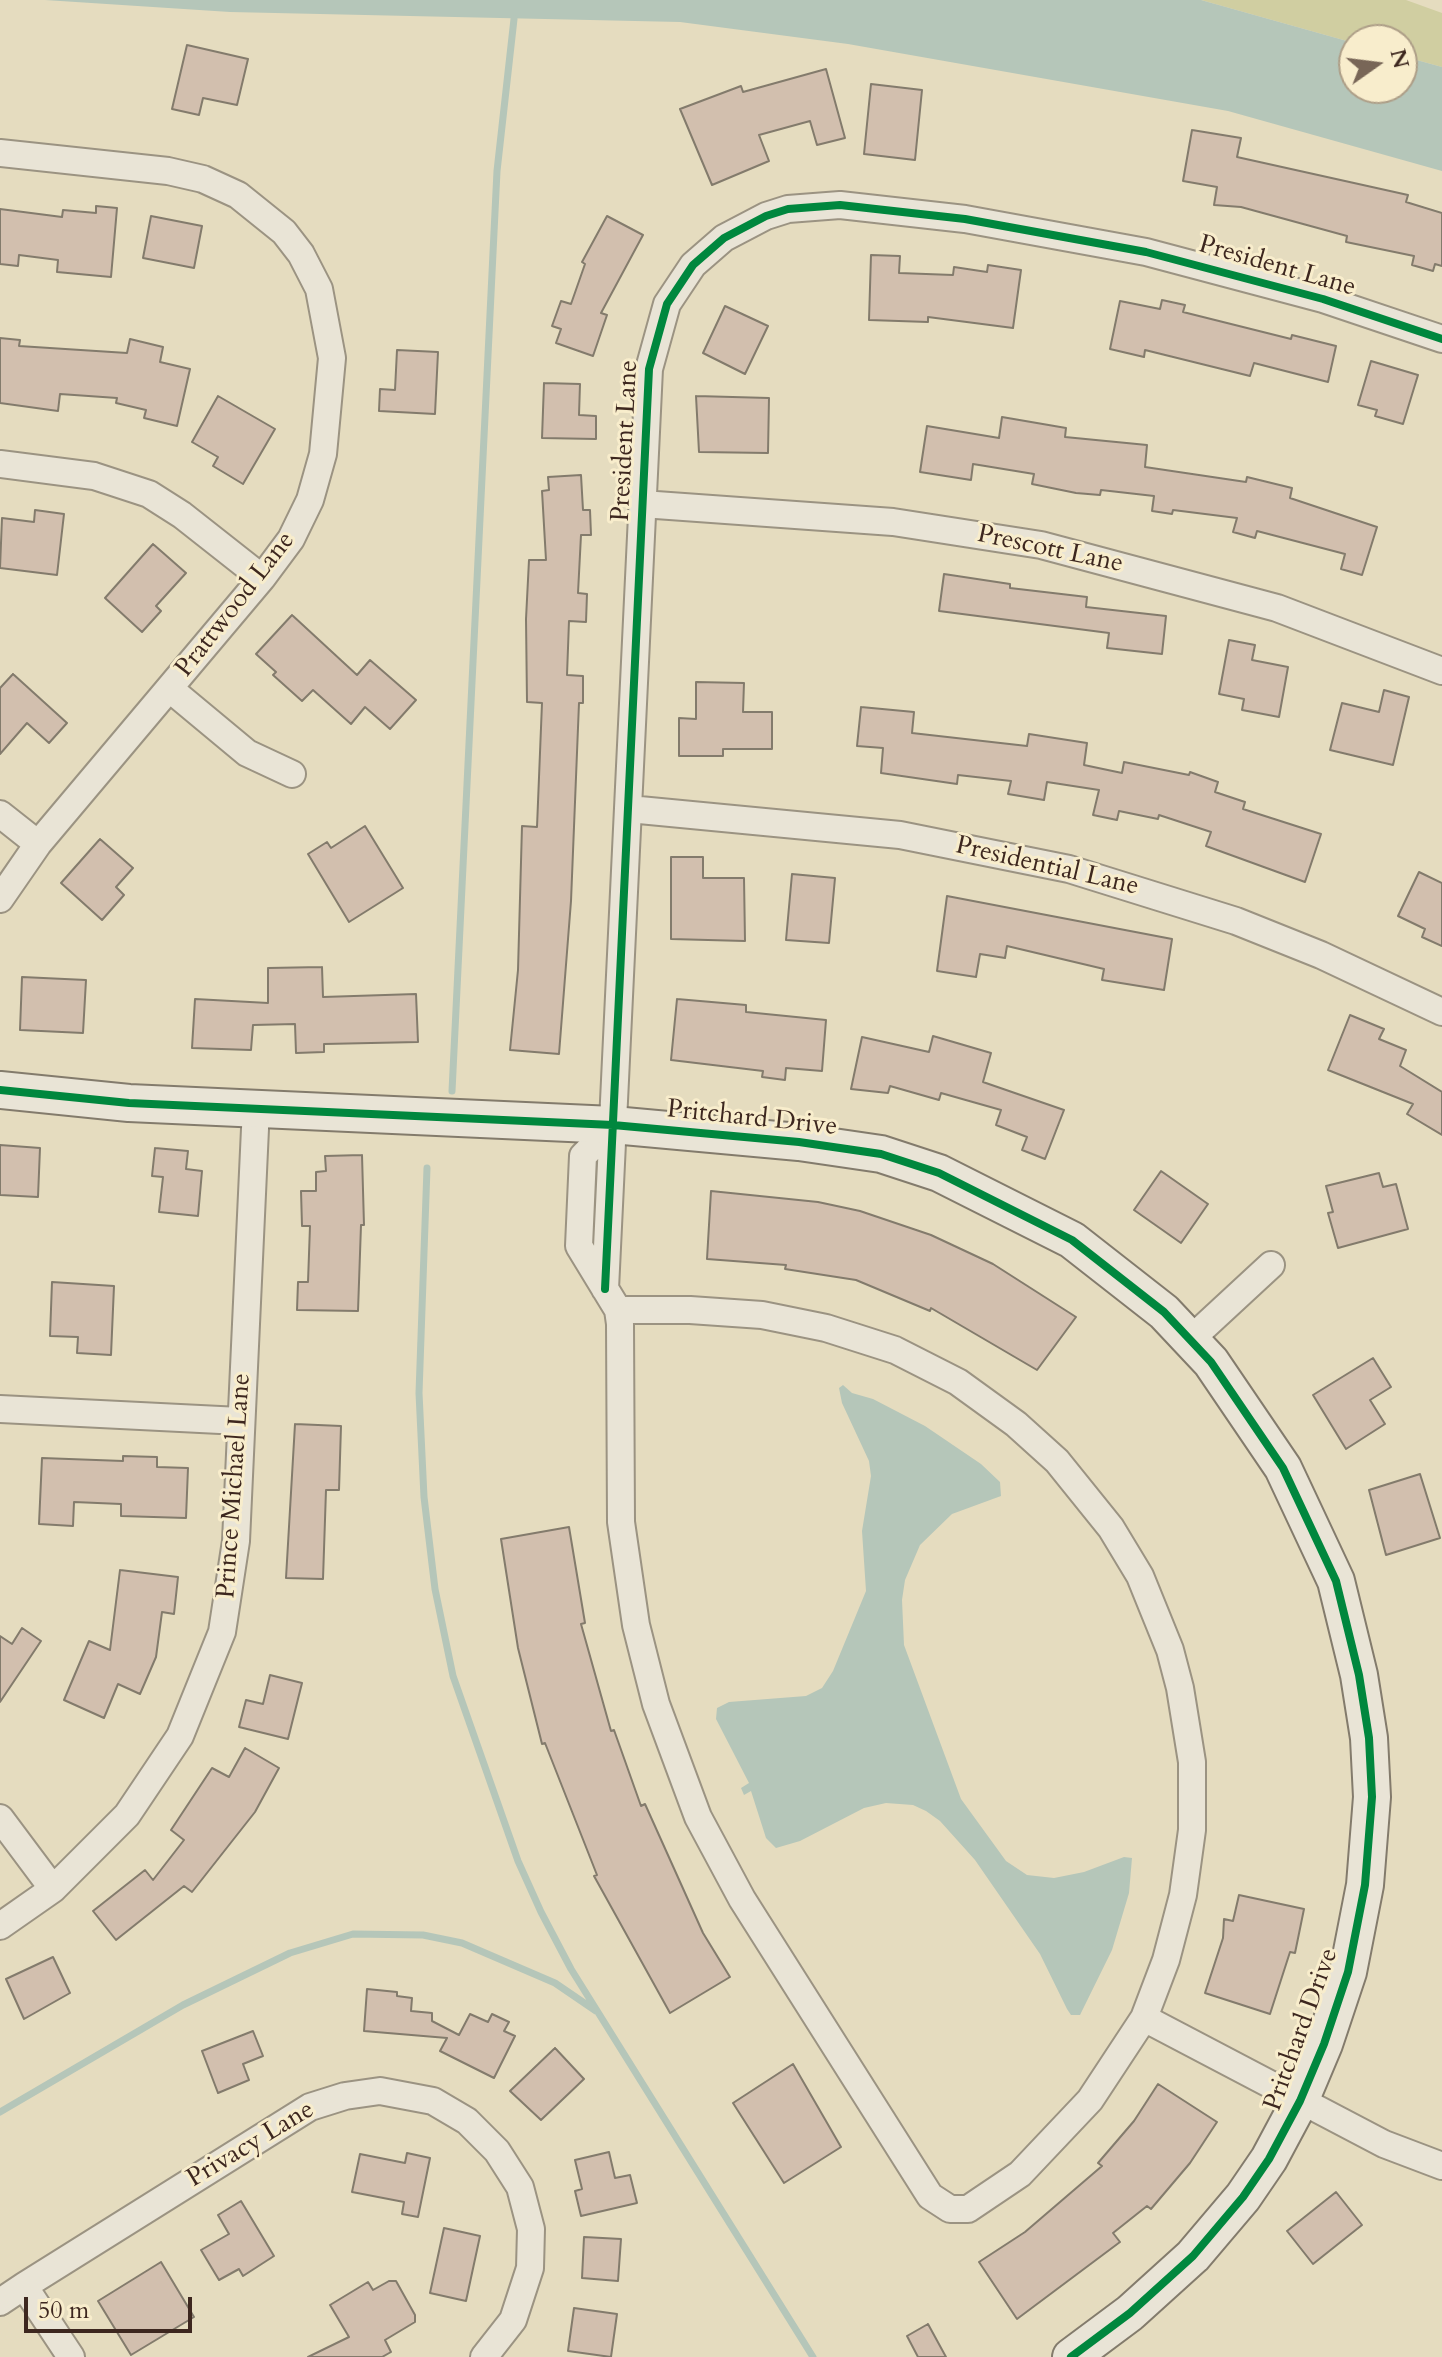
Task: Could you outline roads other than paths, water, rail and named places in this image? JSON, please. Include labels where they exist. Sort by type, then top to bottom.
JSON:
[{"type":"street","name":"Prattwood Lane","points":[[0,153],[168,171],[203,179],[238,195],[263,213],[301,254],[319,289],[332,358],[327,425],[310,500],[291,539],[170,689],[38,844],[0,899]]},
{"type":"street","name":"President Lane","points":[[1144,2018],[1090,2100],[1020,2174],[968,2209],[950,2209],[930,2196],[742,1899],[698,1817],[669,1743],[642,1652],[624,1548],[619,1478],[622,1338],[612,1300],[613,1125],[649,369],[667,304],[706,252],[744,227],[788,209],[840,205],[1050,233],[1243,276],[1442,339]]},
{"type":"street","points":[[0,464],[94,476],[149,494],[182,515],[262,578]]},
{"type":"street","name":"Prescott Lane","points":[[642,504],[893,522],[1041,545],[1277,608],[1442,671]]},
{"type":"street","points":[[170,689],[247,753],[292,774]]},
{"type":"street","name":"Presidential Lane","points":[[629,809],[900,835],[1069,869],[1236,921],[1321,955],[1442,1012]]},
{"type":"street","points":[[0,814],[38,844]]},
{"type":"street","name":"Pritchard Drive","points":[[0,1090],[129,1103],[613,1125],[881,1154],[939,1173],[1072,1240],[1144,1295],[1191,1339],[1266,1440],[1313,1525],[1345,1611],[1364,1707],[1372,1797],[1361,1915],[1339,2002],[1300,2101],[1251,2184],[1193,2256],[1130,2313],[1071,2357]]},
{"type":"street","name":"Prince Michael Lane","points":[[0,1926],[53,1889],[112,1834],[157,1774],[180,1736],[209,1671],[222,1632],[232,1586],[256,1107]]},
{"type":"street","points":[[1191,1339],[1271,1265]]},
{"type":"street","points":[[612,1300],[762,1315],[826,1328],[895,1350],[958,1382],[1003,1414],[1057,1461],[1095,1506],[1126,1552],[1156,1611],[1180,1688],[1192,1762],[1192,1830],[1183,1895],[1166,1960],[1144,2018],[1384,2144],[1442,2166]]},
{"type":"street","points":[[0,1409],[240,1421]]},
{"type":"street","points":[[0,1818],[53,1889]]},
{"type":"street","name":"Privacy Lane","points":[[0,2302],[310,2107],[363,2093],[399,2092],[442,2106],[483,2135],[510,2169],[527,2208],[531,2250],[526,2287],[508,2327],[484,2357]]},
{"type":"street","points":[[24,2286],[71,2357]]},
{"type":"waterway","points":[[452,1091],[497,171],[514,19]]},
{"type":"waterway","points":[[427,1168],[419,1393],[424,1497],[435,1589],[453,1676],[518,1861],[571,1969],[813,2357]]},
{"type":"waterway","points":[[0,2112],[183,2005],[290,1953],[353,1934],[423,1935],[462,1943],[555,1983],[596,2011]]}]
